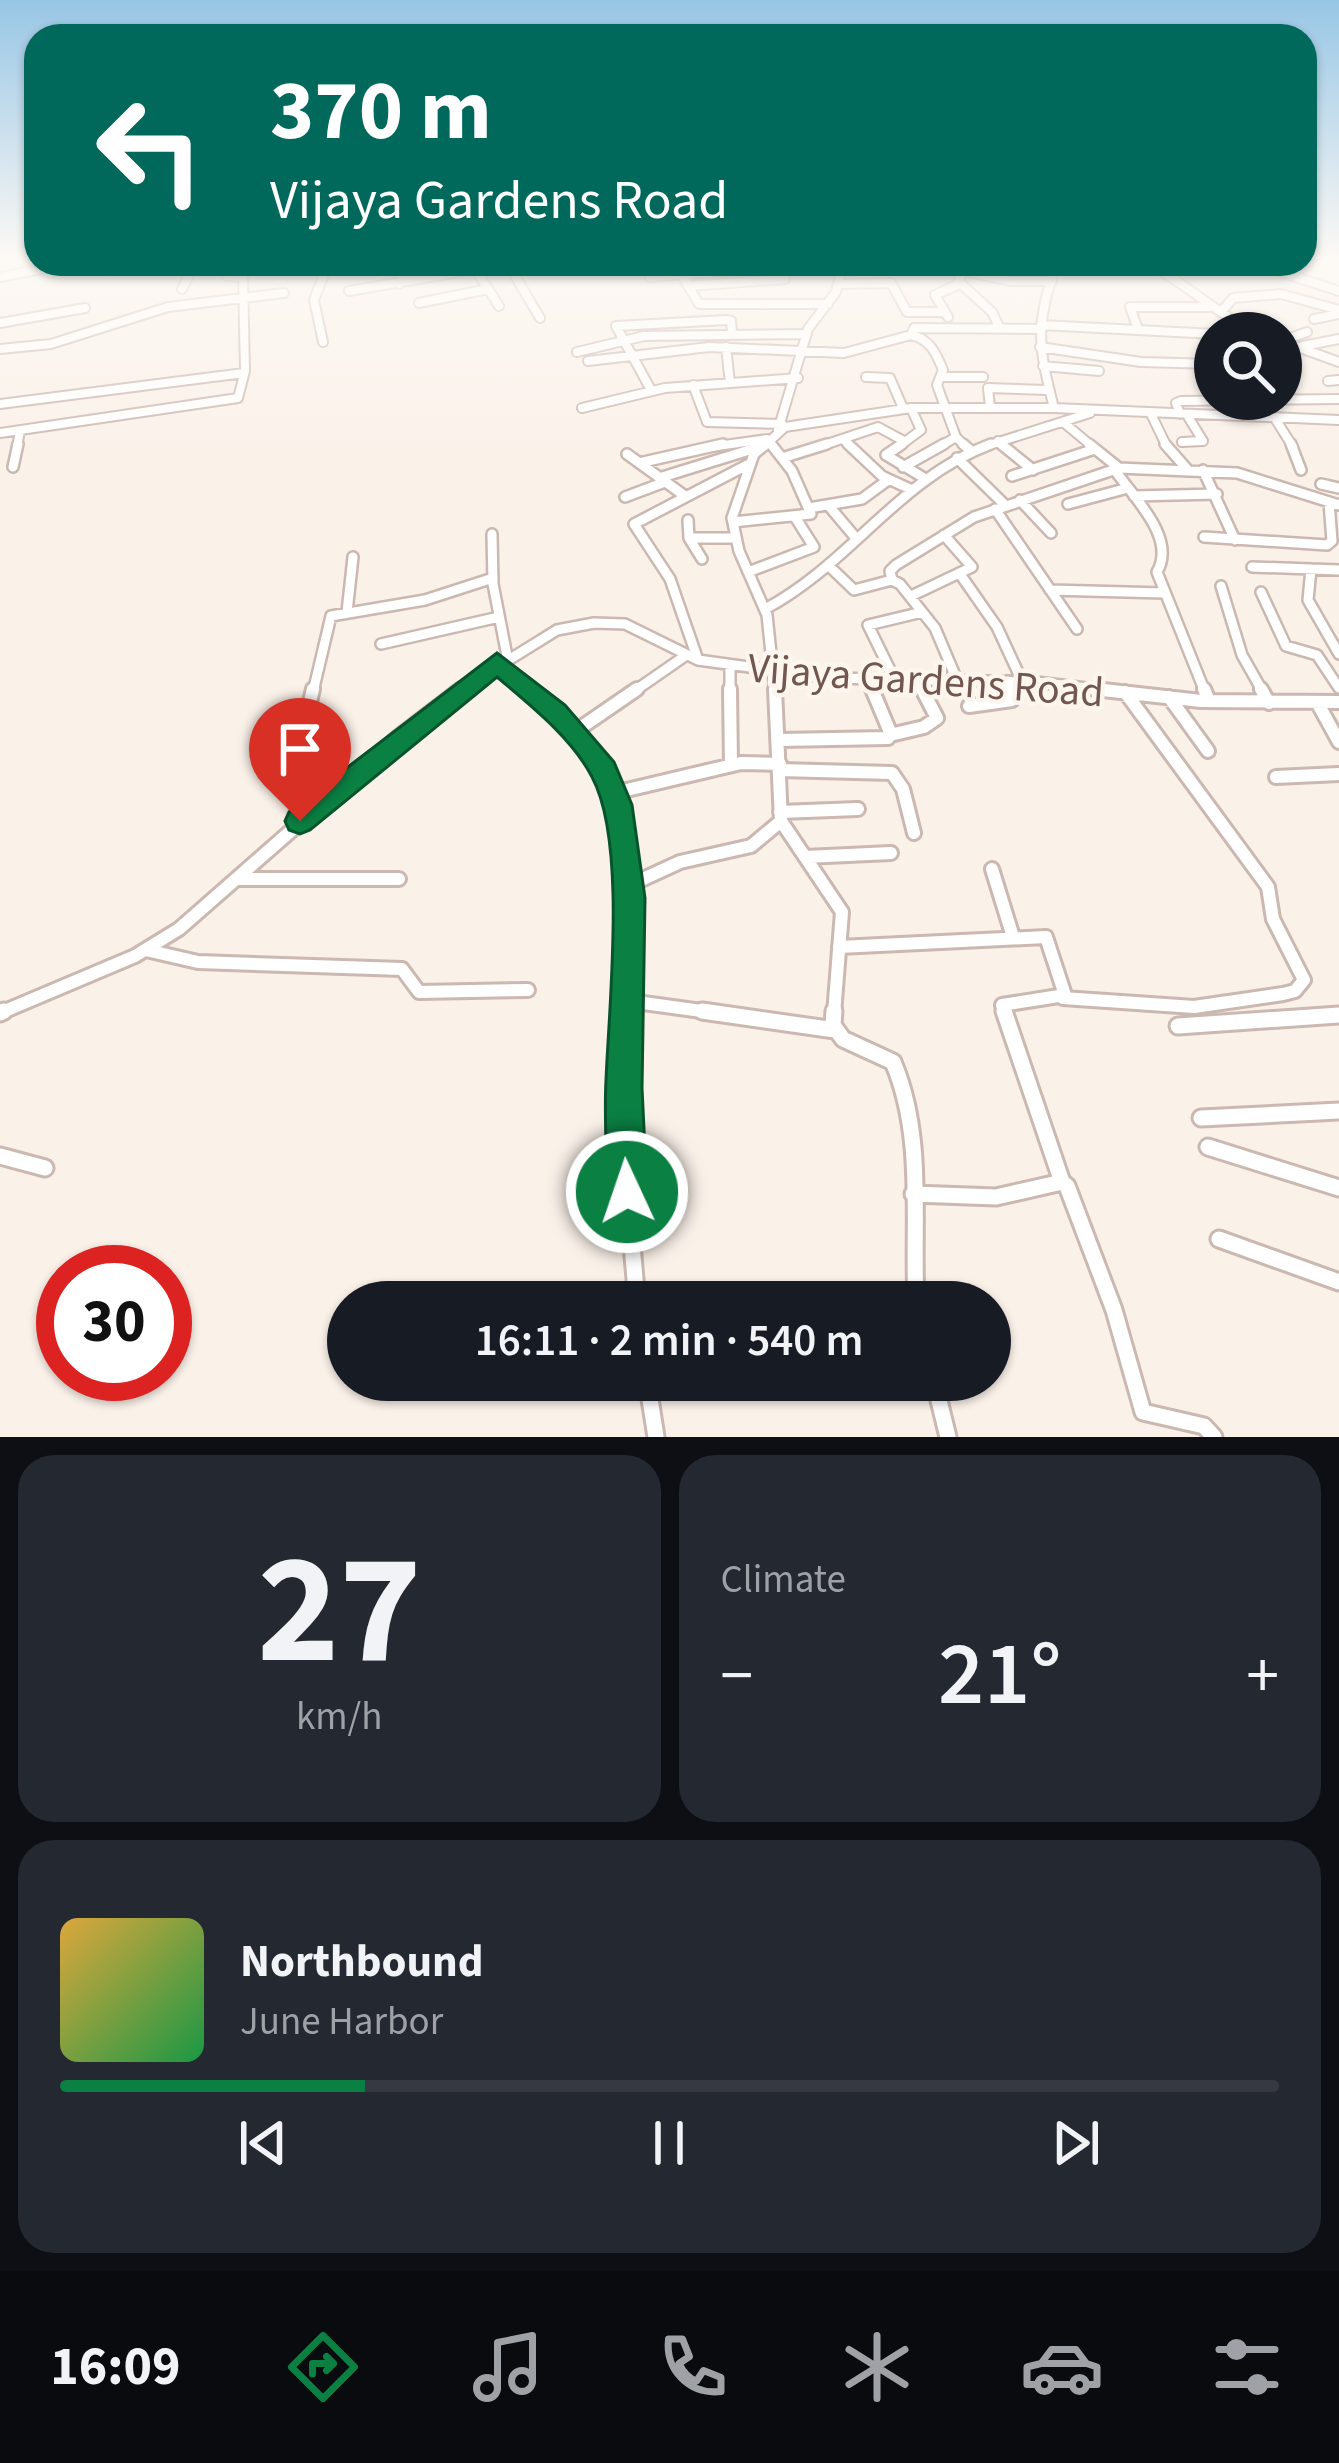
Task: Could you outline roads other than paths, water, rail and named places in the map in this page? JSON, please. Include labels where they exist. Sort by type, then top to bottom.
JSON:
[{"type":"street","points":[[0,349],[51,344],[104,326]]},
{"type":"street","points":[[0,433],[230,400],[242,394],[247,351],[241,326]]},
{"type":"street","points":[[320,326],[323,342]]},
{"type":"street","points":[[619,326],[615,327],[651,390]]},
{"type":"street","points":[[731,326],[732,332]]},
{"type":"street","points":[[813,326],[780,427],[747,465],[733,522],[765,609],[780,740],[780,816],[842,912],[831,1016],[836,1030],[854,1046],[887,1057],[898,1069],[912,1157],[915,1281]]},
{"type":"street","points":[[911,335],[914,328],[953,327],[1194,333]]},
{"type":"street","points":[[1041,327],[1043,366],[1054,407]]},
{"type":"street","points":[[577,352],[622,339],[732,332],[807,334]]},
{"type":"street","points":[[1302,334],[1307,332]]},
{"type":"street","points":[[588,361],[726,346],[844,352],[911,335],[928,341],[942,376]]},
{"type":"street","points":[[1302,345],[1339,338]]},
{"type":"street","points":[[726,346],[730,382]]},
{"type":"street","points":[[1040,347],[1141,362],[1194,363]]},
{"type":"street","points":[[1302,348],[1337,360]]},
{"type":"street","points":[[1043,366],[1099,371]]},
{"type":"street","points":[[0,404],[244,373]]},
{"type":"street","points":[[866,376],[890,378],[922,428],[886,453],[924,478]]},
{"type":"street","points":[[942,376],[983,377]]},
{"type":"street","points":[[942,376],[937,385],[956,436],[971,451]]},
{"type":"street","points":[[581,408],[651,390],[798,378]]},
{"type":"street","points":[[693,385],[706,422],[780,427],[907,408],[1054,407],[1194,416]]},
{"type":"street","points":[[990,407],[988,388],[1047,390]]},
{"type":"street","points":[[1302,399],[1339,398]]},
{"type":"street","points":[[1183,442],[1203,441],[1176,404],[1194,401]]},
{"type":"street","points":[[765,609],[829,566],[910,489],[957,458],[1097,410]]},
{"type":"street","points":[[1150,412],[1166,446],[1187,469]]},
{"type":"street","points":[[1276,420],[1296,451],[1301,470]]},
{"type":"street","points":[[1302,420],[1339,420]]},
{"type":"street","points":[[1063,422],[1117,468],[1166,550],[1157,572],[1209,701]]},
{"type":"street","points":[[782,458],[878,427],[904,441]]},
{"type":"street","points":[[13,467],[20,431]]},
{"type":"street","points":[[903,466],[956,436]]},
{"type":"street","points":[[639,463],[734,440],[763,443],[782,458],[809,516],[733,522]]},
{"type":"street","points":[[844,440],[888,480],[910,489]]},
{"type":"street","points":[[998,441],[1033,470]]},
{"type":"street","points":[[625,497],[763,443]]},
{"type":"street","points":[[1012,476],[1095,449]]},
{"type":"street","points":[[627,454],[686,496]]},
{"type":"street","points":[[957,458],[1000,507],[1077,628]]},
{"type":"street","points":[[572,733],[691,658],[670,579],[634,524],[747,465]]},
{"type":"street","points":[[957,680],[935,628],[892,580],[892,568],[1000,507],[1117,468],[1203,470],[1274,481],[1334,503],[1330,544],[1204,537]]},
{"type":"street","points":[[1203,470],[1235,540]]},
{"type":"street","points":[[809,508],[862,499],[888,480]]},
{"type":"street","points":[[1321,484],[1339,488]]},
{"type":"street","points":[[1068,503],[1131,492],[1217,494]]},
{"type":"street","points":[[1021,500],[1051,533]]},
{"type":"street","points":[[829,506],[855,537]]},
{"type":"street","points":[[748,572],[814,547],[795,517]]},
{"type":"street","points":[[688,520],[689,538],[701,559]]},
{"type":"street","points":[[493,534],[502,659],[604,770],[614,793],[628,886],[624,1154],[635,1281]]},
{"type":"street","points":[[911,596],[973,564],[944,535]]},
{"type":"street","points":[[689,538],[736,538]]},
{"type":"street","points":[[346,612],[353,557]]},
{"type":"street","points":[[829,566],[854,590],[892,580]]},
{"type":"street","points":[[1252,567],[1339,570]]},
{"type":"street","points":[[1311,569],[1306,595],[1339,654]]},
{"type":"street","points":[[960,574],[997,626],[1015,681],[1012,700],[969,706]]},
{"type":"street","points":[[300,821],[292,777],[296,750],[331,616],[425,600],[493,578]]},
{"type":"street","points":[[1221,586],[1242,655],[1269,703]]},
{"type":"street","points":[[1050,590],[1164,593]]},
{"type":"street","points":[[1262,592],[1286,646],[1317,655],[1339,688]]},
{"type":"street","points":[[895,680],[868,625],[922,613]]},
{"type":"street","points":[[381,644],[499,617]]},
{"type":"street","name":"Vijaya Gardens Road","points":[[0,1014],[146,950],[502,659],[557,630],[614,622],[691,658],[773,672],[868,680],[1015,681],[1209,701],[1339,703]]},
{"type":"street","points":[[730,666],[731,765]]},
{"type":"street","points":[[868,680],[890,735]]},
{"type":"street","points":[[780,740],[862,742],[924,727],[937,718],[917,680]]},
{"type":"street","points":[[1125,692],[1263,879],[1273,920],[1304,980],[1295,991],[1283,994],[1194,1007],[1063,998],[1002,1001],[1062,1182],[1072,1192],[1114,1310],[1143,1412],[1204,1426],[1214,1437]]},
{"type":"street","points":[[1169,697],[1208,751]]},
{"type":"street","points":[[1317,703],[1339,742]]},
{"type":"street","points":[[614,793],[731,765],[892,772],[903,789],[914,833]]},
{"type":"street","points":[[1276,777],[1339,774]]},
{"type":"street","points":[[628,886],[680,862],[751,846],[780,816],[858,809]]},
{"type":"street","points":[[805,856],[891,853]]},
{"type":"street","points":[[992,869],[1013,937]]},
{"type":"street","points":[[238,879],[400,879]]},
{"type":"street","points":[[839,946],[1046,937],[1063,998]]},
{"type":"street","points":[[146,950],[198,962],[402,969],[418,992],[528,990]]},
{"type":"street","points":[[629,1001],[836,1030]]},
{"type":"street","points":[[1178,1026],[1339,1015]]},
{"type":"street","points":[[1201,1118],[1339,1111]]},
{"type":"street","points":[[1208,1147],[1339,1188]]},
{"type":"street","points":[[0,1156],[45,1168]]},
{"type":"street","points":[[913,1194],[996,1197],[1062,1182]]},
{"type":"street","points":[[1219,1239],[1339,1282]]},
{"type":"street","points":[[650,1401],[656,1437]]},
{"type":"street","points":[[939,1401],[948,1437]]}]
